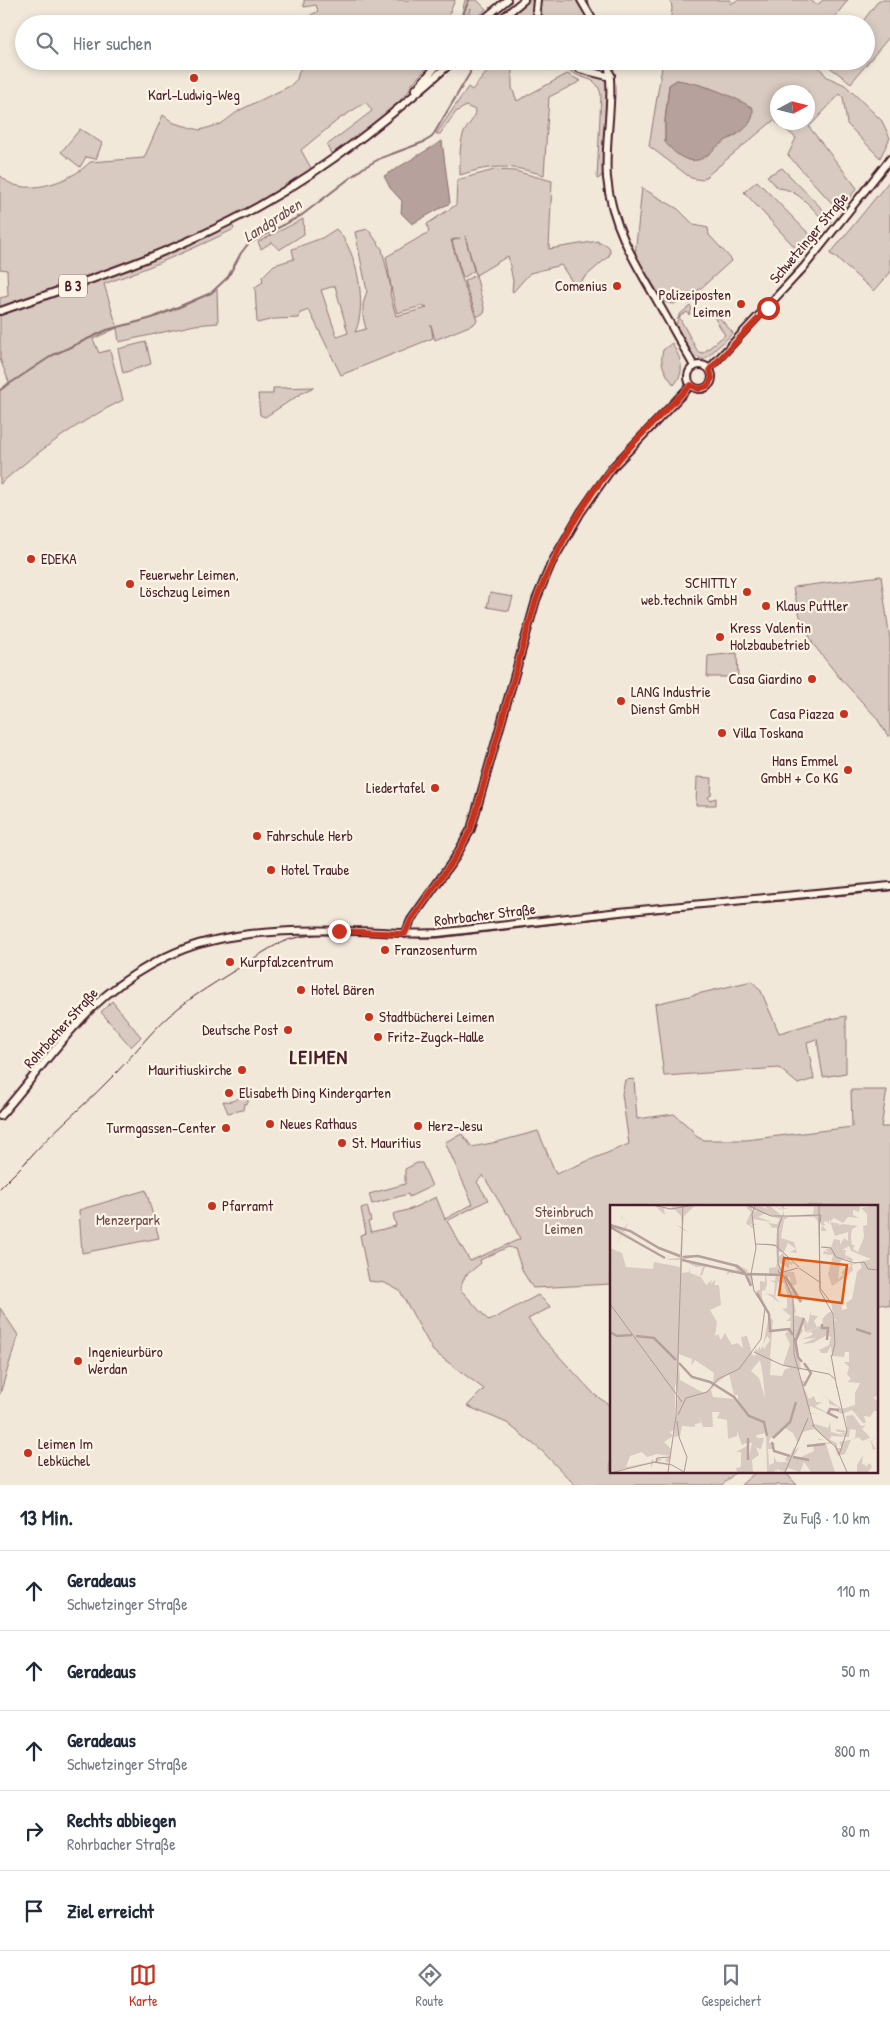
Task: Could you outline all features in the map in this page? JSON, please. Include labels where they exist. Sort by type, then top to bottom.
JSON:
[{"type":"main road","points":[[489,15],[507,0]]},
{"type":"main road","points":[[506,15],[524,0]]},
{"type":"main road","points":[[537,0],[537,15]]},
{"type":"main road","points":[[581,0],[590,15]]},
{"type":"main road","name":"B 3","points":[[404,103],[433,70]]},
{"type":"main road","name":"B 3","points":[[0,311],[146,259],[226,223],[267,201],[329,162],[442,70]]},
{"type":"main road","points":[[584,70],[607,76],[608,70]]},
{"type":"main road","points":[[609,70],[612,104],[607,180],[613,212],[618,228],[634,260],[694,366]]},
{"type":"main road","name":"Schwetzinger Straße","points":[[710,369],[804,266],[890,160]]},
{"type":"main road","points":[[704,365],[710,369],[712,378],[708,386],[699,389],[691,385],[688,376],[694,366],[704,365]]},
{"type":"main road","points":[[405,934],[411,920],[455,858],[471,829],[536,600],[556,554],[585,505],[612,468],[691,385]]},
{"type":"main road","name":"Rohrbacher Straße","points":[[0,1116],[94,1006],[116,987],[143,969],[184,950],[216,939],[244,935],[352,931],[405,934],[438,933],[619,912],[890,886]]},
{"type":"green space","points":[[304,0],[455,0],[449,15],[311,15],[318,11],[316,5],[304,7]]},
{"type":"green space","points":[[465,0],[477,0],[486,9],[480,15],[469,15],[471,8],[467,14],[461,15]]},
{"type":"green space","points":[[528,0],[535,0],[534,15],[511,15]]},
{"type":"green space","points":[[541,0],[577,0],[586,15],[540,15]]},
{"type":"green space","points":[[671,0],[731,0],[730,4],[738,0],[810,0],[817,5],[823,0],[848,0],[836,15],[671,15]]},
{"type":"green space","points":[[879,0],[890,0],[890,36],[875,54],[875,15],[868,15]]},
{"type":"green space","points":[[425,70],[411,85],[409,91],[391,110],[332,156],[327,145],[372,111],[366,102],[339,119],[301,150],[312,170],[260,201],[220,222],[155,251],[0,307],[0,298],[8,296],[7,270],[0,269],[0,175],[9,182],[20,186],[32,187],[45,185],[71,176],[90,162],[144,158],[163,115],[174,123],[200,130],[221,124],[240,110],[290,86],[297,79],[299,71]]},
{"type":"green space","points":[[489,70],[512,70],[512,88],[517,101],[567,74],[581,81],[549,97],[544,175],[521,169],[502,167],[483,169],[460,175],[462,140],[464,132],[474,117],[475,110],[466,106],[456,112],[440,134],[436,134],[468,87],[472,90]]},
{"type":"green space","points":[[568,70],[576,70],[603,78],[607,85],[608,108],[604,170],[601,177],[597,179],[601,95],[594,82]]},
{"type":"green space","points":[[662,70],[821,70],[827,77],[845,85],[882,121],[890,138],[880,158],[847,124],[843,97],[840,94],[815,121],[815,85],[770,85],[770,123],[702,180],[691,178],[649,146]],"holes":[[[677,80],[710,88],[753,116],[736,135],[725,140],[703,144],[665,142],[669,85]]]},
{"type":"green space","points":[[833,70],[862,70],[851,83]]},
{"type":"green space","points":[[80,129],[102,143],[96,159],[86,157],[80,167],[61,152]]},
{"type":"green space","points":[[786,130],[811,130],[857,188],[839,211],[788,155],[796,138]]},
{"type":"green space","points":[[782,168],[832,219],[828,225],[799,196],[786,189],[778,188],[767,176]]},
{"type":"green space","points":[[494,170],[515,171],[552,181],[549,249],[598,241],[598,243],[604,244],[609,248],[609,256],[575,286],[561,265],[530,273],[513,292],[513,281],[508,256],[476,275],[465,236],[474,271],[463,278],[452,241],[460,238],[451,240],[463,282],[477,320],[474,324],[435,340],[431,325],[433,338],[341,375],[309,310],[300,313],[299,318],[274,319],[257,323],[255,287],[263,282],[262,277],[274,265],[294,259],[292,249],[322,238],[336,229],[350,250],[358,278],[360,308],[359,321],[355,332],[366,329],[363,317],[363,304],[367,291],[355,232],[368,229],[382,249],[396,316],[427,308],[422,306],[397,313],[386,257],[429,232],[427,224],[456,205],[457,180]],"holes":[[[335,286],[348,333],[337,337],[321,290]]]},
{"type":"green space","points":[[890,180],[890,273],[874,291],[838,258],[830,254]]},
{"type":"green space","points":[[757,181],[815,240],[803,256],[744,192]]},
{"type":"green space","points":[[642,188],[678,209],[694,225],[708,228],[709,235],[732,260],[699,290],[683,296],[683,299],[674,304],[664,302],[635,255]]},
{"type":"green space","points":[[303,219],[304,234],[279,250],[272,242],[261,249],[258,242]]},
{"type":"green space","points":[[232,224],[234,229],[218,237],[104,284],[117,327],[143,321],[168,312],[193,302],[217,289],[218,323],[195,325],[119,342],[117,328],[93,339],[99,353],[110,350],[123,400],[59,438],[0,484],[0,390],[9,382],[0,359],[0,315],[114,275]]},
{"type":"green space","points":[[476,275],[485,312],[477,317],[464,281]]},
{"type":"green space","points":[[690,306],[692,309],[689,315],[687,312],[679,317],[698,352],[703,353],[725,335],[714,317],[717,315],[733,333],[704,360],[694,356],[676,325],[679,315]]},
{"type":"green space","points":[[146,342],[151,364],[123,373],[118,349]]},
{"type":"green space","points":[[672,343],[681,364],[678,380],[674,385],[662,364],[663,350]]},
{"type":"green space","points":[[314,387],[265,417],[260,415],[258,394],[273,394],[273,388]]},
{"type":"green space","points":[[881,576],[890,640],[890,736],[888,736],[876,717],[839,677],[813,644],[800,616],[793,588]]},
{"type":"green space","points":[[490,593],[513,597],[509,611],[487,607]]},
{"type":"green space","points":[[737,653],[738,677],[707,677],[708,656]]},
{"type":"green space","points":[[697,777],[712,778],[711,795],[708,797],[710,800],[716,798],[716,805],[696,805]]},
{"type":"green space","points":[[752,981],[761,991],[779,1033],[846,1016],[846,1073],[823,1077],[817,1039],[807,1042],[814,1079],[798,1084],[779,1068],[664,1076],[655,1004]]},
{"type":"green space","points":[[112,1001],[141,1037],[131,1047],[101,1012]]},
{"type":"green space","name":"Steinbruch Leimen","points":[[634,1079],[637,1119],[674,1114],[697,1137],[704,1140],[746,1140],[852,1127],[851,1090],[887,1090],[881,1127],[890,1127],[890,1306],[878,1303],[878,1205],[610,1205],[610,1284],[533,1288],[523,1272],[515,1249],[508,1247],[480,1260],[481,1263],[465,1276],[460,1289],[489,1321],[538,1295],[551,1307],[528,1319],[542,1338],[595,1395],[610,1405],[610,1472],[736,1472],[722,1485],[575,1485],[542,1451],[507,1423],[467,1406],[484,1389],[433,1351],[400,1291],[385,1283],[369,1281],[360,1235],[366,1233],[361,1208],[367,1206],[371,1221],[368,1222],[371,1232],[396,1226],[393,1214],[411,1209],[436,1197],[445,1219],[473,1204],[445,1142],[462,1134],[472,1147],[538,1131],[556,1174],[629,1144],[622,1094],[625,1080]],"holes":[[[483,1175],[506,1213],[509,1214],[520,1239],[470,1261],[447,1221],[488,1200],[477,1182]]]},
{"type":"green space","points":[[248,1089],[248,1103],[244,1104],[243,1110],[228,1113],[223,1101],[237,1099]]},
{"type":"green space","points":[[417,1163],[422,1163],[432,1186],[409,1197],[408,1194],[372,1204],[369,1194],[405,1184],[405,1169]]},
{"type":"green space","name":"Menzerpark","points":[[146,1190],[159,1238],[82,1253],[79,1210]]},
{"type":"green space","points":[[0,1308],[18,1335],[0,1394]]},
{"type":"green space","points":[[756,1472],[785,1472],[797,1485],[741,1485]]},
{"type":"shaded area","points":[[677,80],[707,87],[726,94],[753,108],[753,115],[748,126],[722,143],[704,158],[689,160],[682,157],[665,142],[669,85]]},
{"type":"shaded area","points":[[442,141],[450,203],[412,224],[401,213],[402,201],[390,188],[384,176]]},
{"type":"waterway","name":"Landgraben","points":[[464,15],[469,0]]},
{"type":"waterway","name":"Landgraben","points":[[0,390],[53,355],[107,330],[152,318],[211,293],[228,277],[248,244],[302,215],[363,168],[381,158],[424,142],[432,137],[470,70]]},
{"type":"tram line","points":[[25,1163],[45,1141],[116,1073],[170,1015],[216,982],[269,949],[288,940],[312,935],[330,934],[438,938],[657,912],[890,891]]},
{"type":"tram line","points":[[0,1188],[29,1159]]},
{"type":"place","name":"Karl-Ludwig-Weg","points":[[194,78]]},
{"type":"place","name":"Comenius","points":[[617,286]]},
{"type":"place","name":"Polizeiposten Leimen","points":[[741,304]]},
{"type":"place","name":"EDEKA","points":[[31,559]]},
{"type":"place","name":"Feuerwehr Leimen, Löschzug Leimen","points":[[130,584]]},
{"type":"place","name":"SCHITTLY web.technik GmbH","points":[[747,592]]},
{"type":"place","name":"Klaus Puttler","points":[[766,606]]},
{"type":"place","name":"Kress Valentin Holzbaubetrieb","points":[[720,637]]},
{"type":"place","name":"Casa Giardino","points":[[812,679]]},
{"type":"place","name":"LANG Industrie Dienst GmbH","points":[[621,701]]},
{"type":"place","name":"Casa Piazza","points":[[844,714]]},
{"type":"place","name":"Villa Toskana","points":[[722,733]]},
{"type":"place","name":"Hans Emmel GmbH + Co KG","points":[[848,770]]},
{"type":"place","name":"Liedertafel","points":[[435,788]]},
{"type":"place","name":"Fahrschule Herb","points":[[257,836]]},
{"type":"place","name":"Hotel Traube","points":[[271,870]]},
{"type":"place","name":"Franzosenturm","points":[[385,950]]},
{"type":"place","name":"Kurpfalzcentrum","points":[[230,962]]},
{"type":"place","name":"Hotel Bären","points":[[301,990]]},
{"type":"place","name":"Stadtbücherei Leimen","points":[[369,1017]]},
{"type":"place","name":"Deutsche Post","points":[[288,1030]]},
{"type":"place","name":"Fritz-Zugck-Halle","points":[[378,1037]]},
{"type":"place","name":"Mauritiuskirche","points":[[242,1070]]},
{"type":"place","name":"Elisabeth Ding Kindergarten","points":[[229,1093]]},
{"type":"place","name":"Neues Rathaus","points":[[270,1124]]},
{"type":"place","name":"Herz-Jesu","points":[[418,1126]]},
{"type":"place","name":"Turmgassen-Center","points":[[226,1128]]},
{"type":"place","name":"St. Mauritius","points":[[342,1143]]},
{"type":"place","name":"Pfarramt","points":[[212,1206]]},
{"type":"place","name":"Ingenieurbüro Werdan","points":[[78,1361]]},
{"type":"place","name":"Leimen Im Lebküchel","points":[[28,1453]]},
{"type":"district","name":"LEIMEN","points":[[319,1057]]},
{"type":"route","points":[[339,931],[405,934],[411,920],[438,884],[471,829],[536,600],[551,564],[569,531],[594,492],[633,444],[691,385],[699,389],[708,386],[712,378],[710,369],[768,308]]}]
